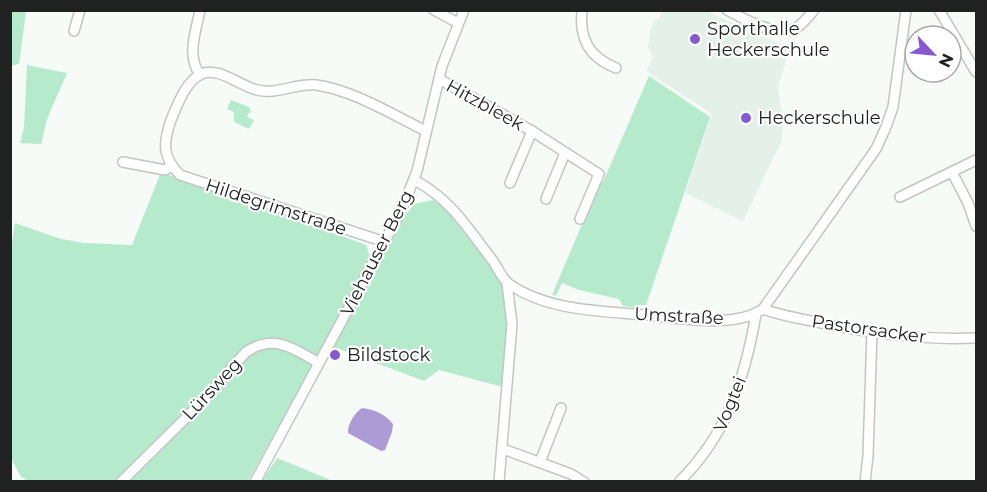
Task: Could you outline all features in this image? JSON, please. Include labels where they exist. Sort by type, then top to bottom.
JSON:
[{"type":"street","points":[[74,31],[80,10]]},
{"type":"street","points":[[200,10],[192,53],[194,66],[200,75]]},
{"type":"street","points":[[434,10],[458,23]]},
{"type":"street","name":"Viehauser Berg","points":[[255,482],[385,242],[414,180],[439,79],[464,10]]},
{"type":"street","points":[[582,10],[580,23],[582,37],[588,48],[616,69]]},
{"type":"street","points":[[727,10],[756,25],[783,30],[794,29],[814,10]]},
{"type":"street","points":[[760,311],[876,149],[893,107],[906,10]]},
{"type":"street","points":[[939,10],[976,72]]},
{"type":"street","points":[[171,166],[166,157],[165,145],[178,104],[189,86],[200,75],[212,73],[247,87],[270,92],[313,85],[335,89],[426,131]]},
{"type":"street","name":"Hitzbleek","points":[[439,79],[532,131],[598,174],[580,219]]},
{"type":"street","name":"Hitzbleek","points":[[510,183],[532,131]]},
{"type":"street","points":[[546,199],[565,153]]},
{"type":"street","points":[[900,197],[976,160]]},
{"type":"street","name":"Hildegrimstraße","points":[[123,162],[165,170],[171,166],[180,175],[385,242]]},
{"type":"street","points":[[952,172],[968,203],[976,226]]},
{"type":"street","points":[[414,180],[445,200],[498,267],[507,283],[512,324],[499,482]]},
{"type":"street","name":"Umstraße","points":[[507,283],[547,300],[590,310],[719,320],[760,311]]},
{"type":"street","name":"Pastorsacker","points":[[760,311],[872,332],[921,338],[976,340]]},
{"type":"street","name":"Vogtei","points":[[679,482],[706,453],[725,420],[746,364],[760,311]]},
{"type":"street","points":[[865,482],[872,332]]},
{"type":"street","name":"Lürsweg","points":[[121,482],[198,406],[252,348],[259,344],[275,342],[319,363]]},
{"type":"street","points":[[540,462],[561,408]]},
{"type":"street","points":[[503,449],[571,474],[584,482]]},
{"type":"shaded area","name":"Heckerschule","points":[[663,10],[707,11],[790,47],[778,87],[783,123],[782,140],[743,221],[685,193],[712,114],[646,71],[653,57],[648,47],[650,31],[655,19],[658,20]]},
{"type":"shaded area","points":[[362,408],[379,413],[393,424],[385,450],[381,451],[348,433],[352,419]]},
{"type":"green space","points":[[11,10],[26,11],[19,64],[11,66]]},
{"type":"green space","points":[[27,65],[67,73],[47,119],[41,144],[20,143],[24,128]]},
{"type":"green space","points":[[649,76],[710,117],[646,305],[639,305],[637,308],[623,306],[619,299],[579,290],[562,283],[556,296],[552,295],[600,182],[603,182]]},
{"type":"green space","points":[[231,100],[249,107],[251,112],[247,117],[254,120],[249,129],[234,122],[234,112],[227,109]]},
{"type":"green space","points":[[161,172],[366,245],[371,260],[248,481],[29,481],[21,477],[11,458],[10,256],[15,223],[61,239],[84,243],[132,245]]},
{"type":"green space","points":[[433,200],[444,207],[503,282],[508,324],[503,387],[439,370],[424,381],[334,347],[396,228],[414,204]]},
{"type":"green space","points":[[277,458],[333,481],[262,481]]},
{"type":"place","name":"Sporthalle Heckerschule","points":[[695,39]]},
{"type":"place","name":"Heckerschule","points":[[746,118]]},
{"type":"place","name":"Bildstock","points":[[335,355]]}]
